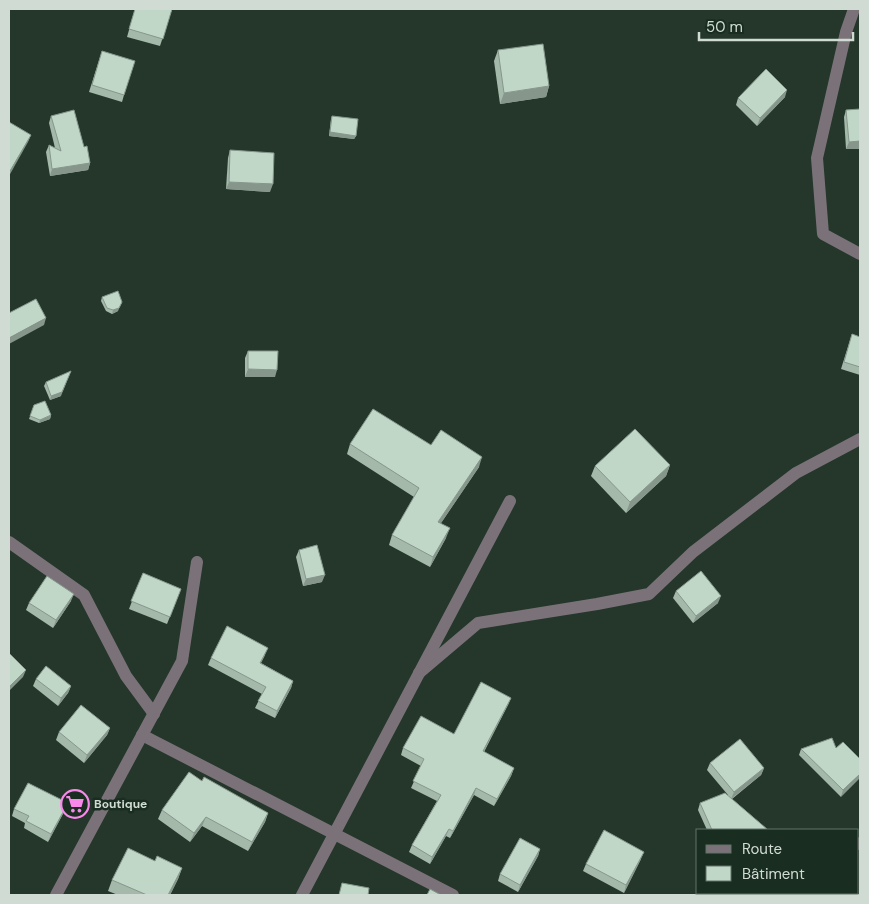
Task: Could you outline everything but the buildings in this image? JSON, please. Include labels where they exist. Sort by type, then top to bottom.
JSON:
[{"type":"street","points":[[854,9],[846,32],[817,158],[823,234],[860,254]]},
{"type":"street","points":[[419,673],[478,623],[648,594],[693,552],[796,473],[860,439]]},
{"type":"street","points":[[302,895],[510,501]]},
{"type":"street","points":[[9,542],[84,595],[126,676],[154,714]]},
{"type":"street","points":[[56,895],[182,661],[197,562]]},
{"type":"street","points":[[142,735],[333,835],[453,895]]},
{"type":"place","name":"Boutique","points":[[75,804]]}]
